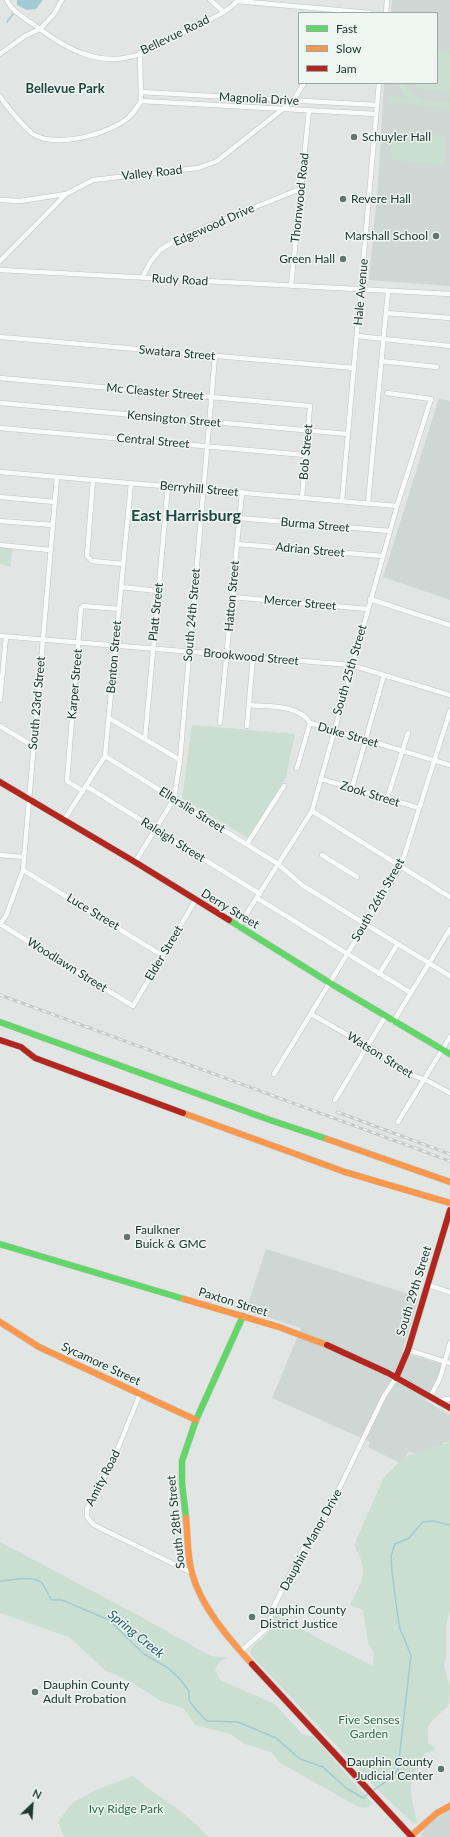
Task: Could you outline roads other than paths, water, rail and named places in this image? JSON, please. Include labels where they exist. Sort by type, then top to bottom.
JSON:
[{"type":"main road","name":"Derry Street","points":[[0,782],[135,862],[195,901],[330,984],[450,1054]]},
{"type":"main road","points":[[0,1022],[270,1120],[450,1182]]},
{"type":"main road","points":[[0,1040],[21,1047],[35,1058],[271,1146],[345,1172],[450,1203]]},
{"type":"main road","name":"South 29th Street","points":[[396,1378],[408,1350],[448,1224],[450,1210]]},
{"type":"main road","name":"Paxton Street","points":[[0,1244],[243,1316],[314,1340],[350,1355],[431,1396],[450,1408]]},
{"type":"main road","name":"South 28th Street","points":[[243,1316],[196,1420],[184,1452],[182,1472],[192,1573],[204,1603],[229,1639],[412,1837]]},
{"type":"main road","name":"Sycamore Street","points":[[0,1322],[39,1347],[60,1358],[196,1420]]},
{"type":"main road","points":[[412,1837],[437,1812],[450,1806]]},
{"type":"street","name":"Bellevue Road","points":[[7,0],[14,9],[40,29],[89,56],[104,59],[119,59],[140,54],[224,12],[238,1]]},
{"type":"street","points":[[0,54],[25,36],[40,29],[48,22],[62,0]]},
{"type":"street","points":[[210,0],[224,12]]},
{"type":"street","points":[[386,12],[387,0]]},
{"type":"street","points":[[238,1],[348,12]]},
{"type":"street","points":[[0,97],[32,133],[44,139],[61,141],[77,139],[114,126],[130,116],[141,101],[140,54]]},
{"type":"street","name":"Valley Road","points":[[0,261],[66,194],[93,180],[190,169],[208,165],[216,161],[293,101],[303,84]]},
{"type":"street","name":"Hale Avenue","points":[[342,501],[379,84]]},
{"type":"street","name":"Magnolia Drive","points":[[141,92],[293,101],[377,104]]},
{"type":"street","name":"Magnolia Drive","points":[[141,101],[376,114]]},
{"type":"street","name":"Thornwood Road","points":[[291,286],[309,110]]},
{"type":"street","name":"Edgewood Drive","points":[[142,278],[151,261],[160,250],[183,236],[300,189]]},
{"type":"street","points":[[0,200],[20,201],[66,194]]},
{"type":"street","name":"Rudy Road","points":[[0,270],[450,294]]},
{"type":"street","points":[[368,503],[388,291]]},
{"type":"street","points":[[386,313],[450,318]]},
{"type":"street","points":[[357,336],[450,346]]},
{"type":"street","name":"Swatara Street","points":[[0,337],[354,368]]},
{"type":"street","name":"South 24th Street","points":[[135,862],[174,799],[180,760],[215,356]]},
{"type":"street","points":[[381,361],[437,366]]},
{"type":"street","name":"Mc Cleaster Street","points":[[0,378],[310,406]]},
{"type":"street","name":"South 25th Street","points":[[238,927],[312,811],[370,599],[397,506],[431,399],[386,393]]},
{"type":"street","name":"Kensington Street","points":[[0,404],[348,434]]},
{"type":"street","name":"Bob Street","points":[[302,498],[310,406]]},
{"type":"street","name":"Central Street","points":[[0,428],[305,455]]},
{"type":"street","name":"Berryhill Street","points":[[0,472],[397,506]]},
{"type":"street","name":"South 23rd Street","points":[[0,924],[6,916],[23,870],[28,798],[57,477]]},
{"type":"street","points":[[93,480],[87,556],[92,560],[123,564]]},
{"type":"street","name":"Benton Street","points":[[64,820],[105,756],[131,483]]},
{"type":"street","name":"Platt Street","points":[[145,738],[168,486]]},
{"type":"street","name":"Hatton Street","points":[[220,723],[242,492]]},
{"type":"street","points":[[0,497],[55,502]]},
{"type":"street","name":"Burma Street","points":[[239,518],[390,531]]},
{"type":"street","points":[[0,521],[53,525]]},
{"type":"street","name":"Adrian Street","points":[[237,544],[383,556]]},
{"type":"street","points":[[0,545],[50,550]]},
{"type":"street","points":[[121,588],[158,592]]},
{"type":"street","name":"Mercer Street","points":[[232,597],[368,608]]},
{"type":"street","points":[[370,599],[450,625]]},
{"type":"street","name":"Karper Street","points":[[83,791],[67,781],[82,607],[119,609]]},
{"type":"street","name":"Brookwood Street","points":[[0,636],[351,665],[450,695]]},
{"type":"street","points":[[0,700],[6,637]]},
{"type":"street","points":[[247,726],[253,657]]},
{"type":"street","points":[[352,788],[384,675]]},
{"type":"street","name":"Duke Street","points":[[249,705],[300,712],[310,723],[450,765]]},
{"type":"street","name":"South 26th Street","points":[[274,1074],[401,866],[450,711]]},
{"type":"street","points":[[109,718],[180,760]]},
{"type":"street","points":[[297,768],[310,723]]},
{"type":"street","points":[[0,726],[33,746]]},
{"type":"street","points":[[387,799],[408,733]]},
{"type":"street","name":"Ellerslie Street","points":[[105,756],[278,864]]},
{"type":"street","name":"Zook Street","points":[[321,779],[419,808]]},
{"type":"street","name":"Raleigh Street","points":[[86,786],[260,894]]},
{"type":"street","points":[[247,844],[284,786]]},
{"type":"street","points":[[0,787],[11,788]]},
{"type":"street","points":[[312,811],[450,897]]},
{"type":"street","points":[[0,855],[23,857]]},
{"type":"street","points":[[322,855],[356,877]]},
{"type":"street","points":[[278,864],[302,885],[397,945],[450,976]]},
{"type":"street","name":"Luce Street","points":[[23,870],[163,956]]},
{"type":"street","points":[[257,898],[411,993]]},
{"type":"street","name":"Elder Street","points":[[133,1006],[195,901]]},
{"type":"street","name":"Woodlawn Street","points":[[0,924],[133,1006]]},
{"type":"street","points":[[393,1022],[450,929]]},
{"type":"street","points":[[379,974],[397,945]]},
{"type":"street","name":"Watson Street","points":[[311,1014],[388,1058],[399,1070],[423,1081],[430,1082],[450,1093]]},
{"type":"street","points":[[335,1100],[385,1017]]},
{"type":"street","points":[[398,1122],[450,1037]]},
{"type":"street","points":[[428,1286],[450,1292]]},
{"type":"street","points":[[431,1396],[440,1378],[450,1343]]},
{"type":"street","points":[[408,1350],[450,1363]]},
{"type":"street","name":"Dauphin Manor Drive","points":[[240,1652],[268,1627],[273,1608],[303,1549],[321,1526],[384,1396],[396,1378]]},
{"type":"street","name":"Amity Road","points":[[140,1394],[112,1463],[87,1509],[87,1516],[94,1525],[192,1573]]},
{"type":"street","points":[[438,1400],[450,1399]]},
{"type":"water","points":[[17,0],[43,0],[36,9],[27,10],[17,5]]},
{"type":"waterway","points":[[7,22],[13,14]]},
{"type":"waterway","name":"Spring Creek","points":[[372,1791],[393,1777],[398,1769],[411,1655],[400,1629],[391,1556],[395,1544],[409,1538],[423,1522],[433,1521],[450,1525]]},
{"type":"waterway","name":"Spring Creek","points":[[0,1581],[27,1578],[38,1580],[42,1583],[52,1600],[62,1600],[109,1620],[144,1654],[168,1668],[179,1678],[189,1691],[189,1700],[207,1721],[238,1722],[276,1738],[300,1759],[323,1767],[346,1788],[363,1798],[369,1793]]},
{"type":"railway","points":[[0,995],[450,1161]]},
{"type":"railway","points":[[337,1112],[450,1154]]},
{"type":"place","name":"Schuyler Hall","points":[[354,137]]},
{"type":"place","name":"Revere Hall","points":[[343,199]]},
{"type":"place","name":"Marshall School","points":[[436,236]]},
{"type":"place","name":"Green Hall","points":[[343,259]]},
{"type":"place","name":"Faulkner Buick & GMC","points":[[127,1237]]},
{"type":"place","name":"Dauphin County District Justice","points":[[252,1617]]},
{"type":"place","name":"Dauphin County Adult Probation","points":[[35,1692]]},
{"type":"place","name":"Dauphin County Judicial Center","points":[[441,1769]]},
{"type":"district","name":"Bellevue Park","points":[[65,89]]},
{"type":"district","name":"East Harrisburg","points":[[186,516]]},
{"type":"park label","name":"Five Senses Garden","points":[[369,1727]]},
{"type":"park label","name":"Ivy Ridge Park","points":[[126,1809]]}]
